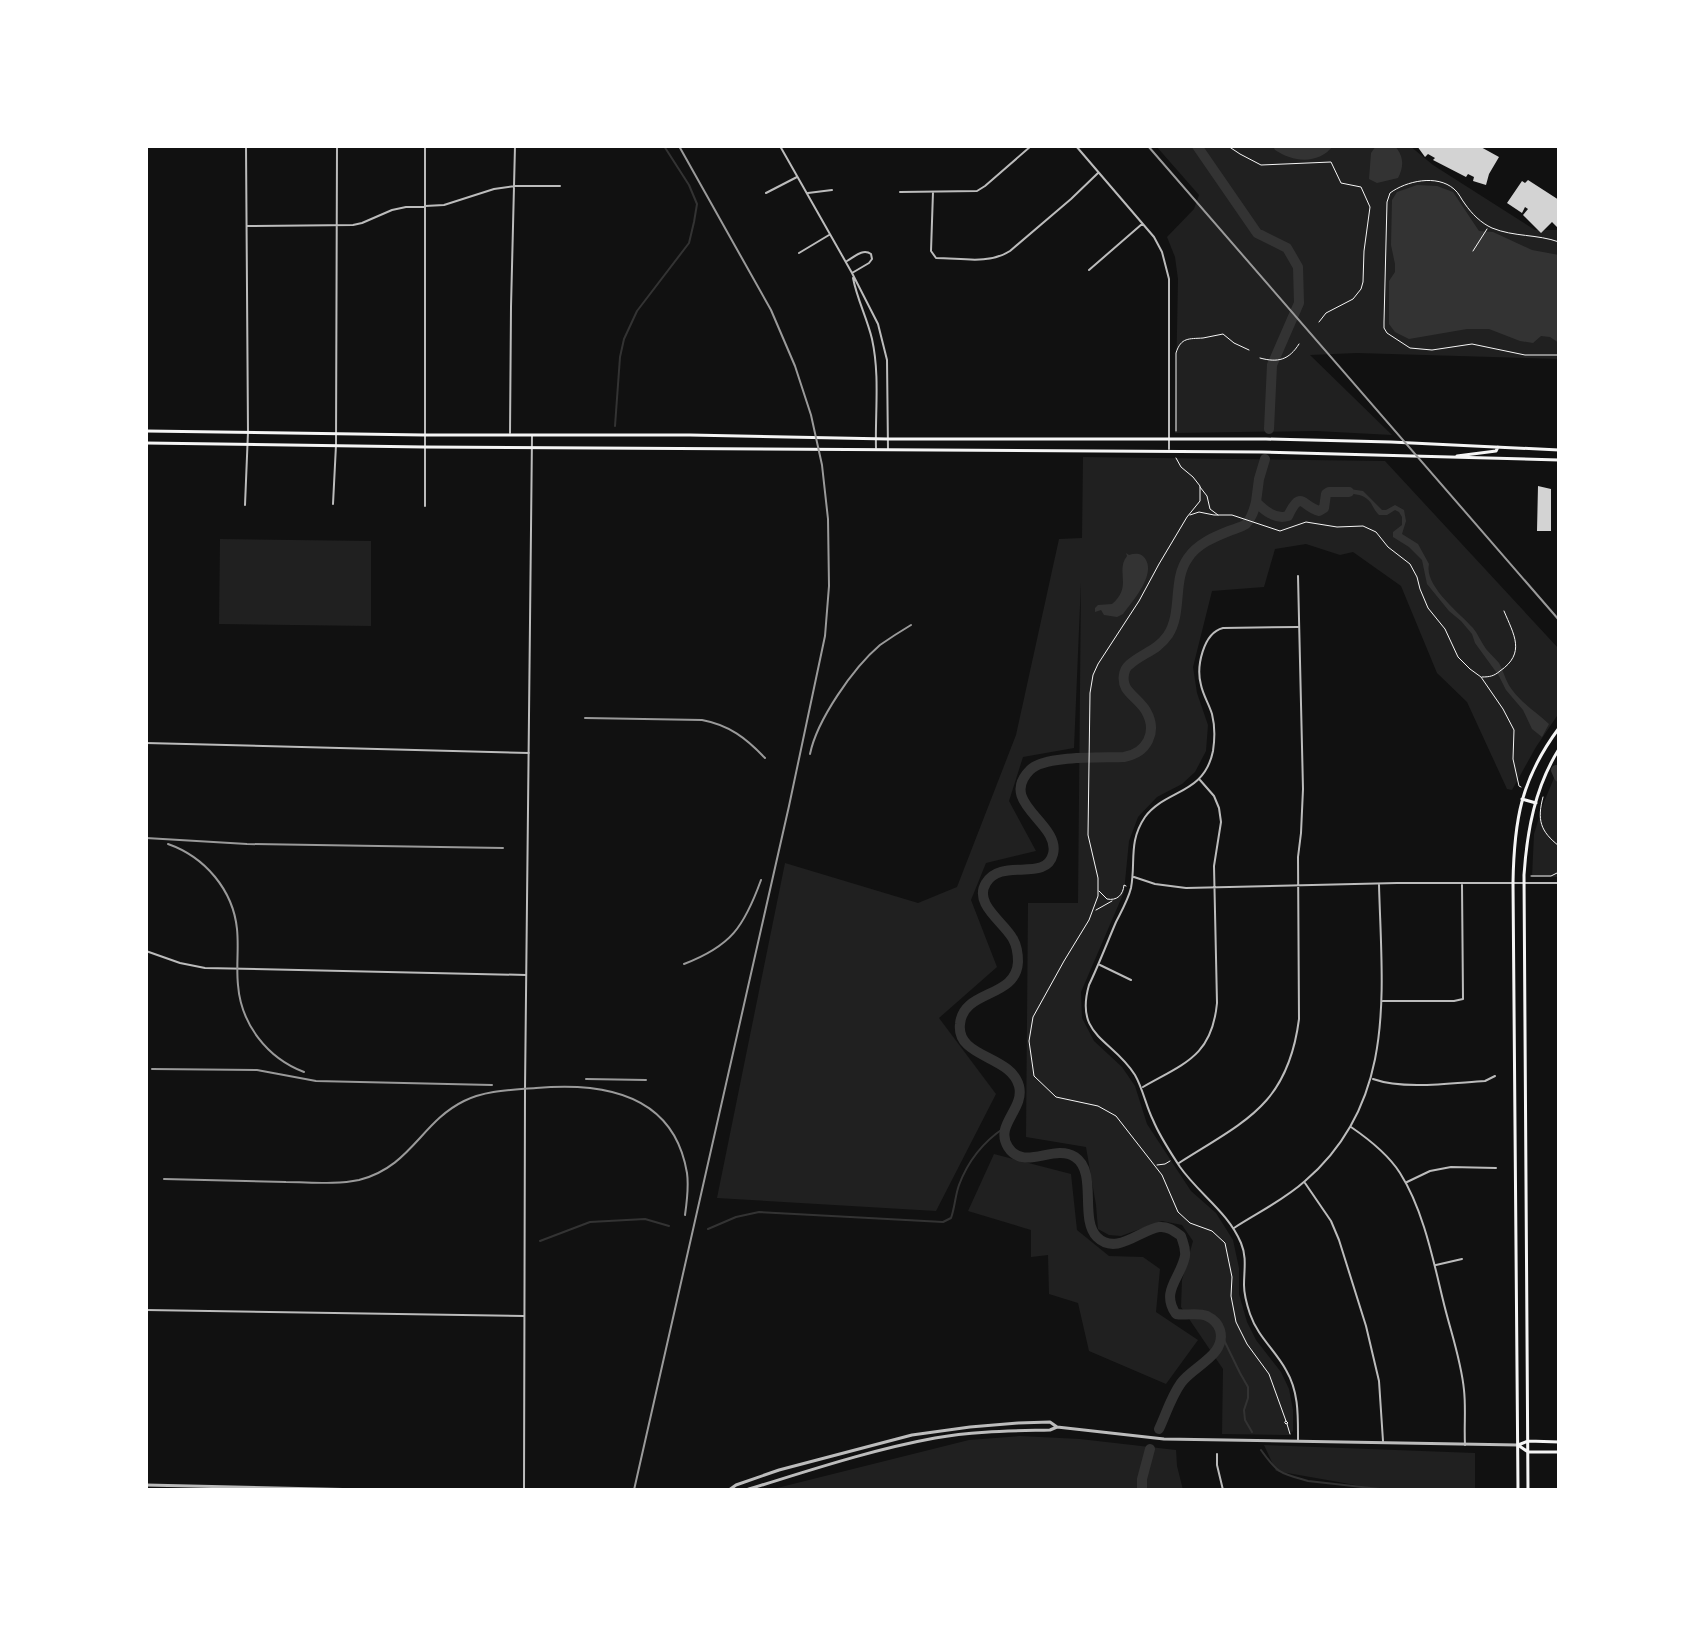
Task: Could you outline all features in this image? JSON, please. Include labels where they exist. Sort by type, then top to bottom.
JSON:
[{"type":"main road","points":[[146,431],[1169,439],[1391,442],[1559,450]]},
{"type":"main road","points":[[146,443],[1169,452],[1559,460]]},
{"type":"main road","points":[[1450,457],[1496,451],[1498,447]]},
{"type":"main road","points":[[1518,1490],[1514,842],[1522,799],[1534,769],[1559,728]]},
{"type":"main road","points":[[1528,1490],[1524,883],[1527,840],[1536,803],[1559,749]]},
{"type":"main road","points":[[1522,799],[1536,803]]},
{"type":"main road","points":[[1518,1445],[1528,1441],[1559,1442]]},
{"type":"main road","points":[[1518,1445],[1528,1452],[1559,1452]]},
{"type":"street","points":[[245,505],[248,432],[246,146]]},
{"type":"street","points":[[333,504],[337,146]]},
{"type":"street","points":[[425,146],[425,506]]},
{"type":"street","points":[[511,435],[515,146]]},
{"type":"street","points":[[780,146],[875,318],[887,360],[888,450]]},
{"type":"street","points":[[900,192],[977,191],[1031,146]]},
{"type":"street","points":[[1076,146],[1143,224],[1162,252],[1169,279],[1169,452]]},
{"type":"street","points":[[933,192],[931,251],[936,258],[989,259],[1010,251],[1099,172]]},
{"type":"street","points":[[766,193],[798,177]]},
{"type":"street","points":[[246,226],[362,223],[392,210],[456,203],[481,192],[515,186],[560,186]]},
{"type":"street","points":[[807,193],[832,190]]},
{"type":"street","points":[[1089,270],[1143,224]]},
{"type":"street","points":[[799,253],[830,235]]},
{"type":"street","points":[[846,262],[863,252],[871,254],[869,263],[852,273]]},
{"type":"street","points":[[852,273],[874,349],[876,450]]},
{"type":"street","points":[[524,1490],[532,436]]},
{"type":"street","points":[[1178,1164],[1257,1112],[1278,1085],[1297,1040],[1298,885],[1303,789],[1298,576]]},
{"type":"street","points":[[1298,627],[1223,628],[1210,635],[1199,667],[1200,684],[1212,714],[1215,734],[1212,755],[1200,779],[1154,807],[1145,818],[1134,841],[1131,886],[1085,999],[1091,1027],[1135,1075],[1156,1128],[1178,1164],[1219,1209],[1241,1241],[1245,1298],[1255,1327],[1287,1371],[1295,1391],[1298,1441]]},
{"type":"street","points":[[146,743],[529,753]]},
{"type":"street","points":[[1141,1088],[1192,1058],[1203,1048],[1216,1020],[1214,866],[1221,822],[1214,796],[1200,779]]},
{"type":"street","points":[[1132,876],[1172,888],[1559,883]]},
{"type":"street","points":[[1382,1001],[1463,999],[1462,884]]},
{"type":"street","points":[[1233,1229],[1304,1182],[1320,1167],[1338,1145],[1361,1107],[1372,1079],[1382,1001],[1379,885]]},
{"type":"street","points":[[146,951],[205,968],[526,975]]},
{"type":"street","points":[[1098,964],[1131,980]]},
{"type":"street","points":[[1372,1079],[1384,1083],[1415,1084],[1485,1081],[1495,1076]]},
{"type":"street","points":[[1350,1126],[1390,1159],[1406,1183],[1435,1266],[1462,1374],[1465,1445]]},
{"type":"street","points":[[1406,1183],[1430,1171],[1451,1167],[1496,1168]]},
{"type":"street","points":[[1304,1182],[1335,1230],[1366,1326],[1379,1381],[1383,1443]]},
{"type":"street","points":[[1435,1266],[1462,1259]]},
{"type":"street","points":[[146,1310],[524,1316]]},
{"type":"street","points":[[730,1490],[779,1470],[912,1435],[970,1427],[1050,1422],[1057,1427],[1164,1439],[1518,1445]]},
{"type":"street","points":[[746,1490],[840,1461],[934,1438],[1057,1427]]},
{"type":"street","points":[[873,1445],[875,1452]]},
{"type":"street","points":[[1217,1454],[1223,1490]]},
{"type":"street","points":[[146,1485],[170,1488],[365,1490]]},
{"type":"path","points":[[1228,146],[1261,165],[1331,162],[1341,183],[1359,186],[1363,190],[1370,207],[1361,289],[1348,302],[1326,313],[1319,322]]},
{"type":"path","points":[[1559,242],[1489,227],[1472,214],[1453,188],[1442,183],[1414,182],[1399,187],[1390,193],[1387,202],[1384,328],[1387,333],[1405,346],[1419,350],[1472,344],[1525,355],[1559,355]]},
{"type":"path","points":[[1473,251],[1489,227]]},
{"type":"path","points":[[1176,431],[1176,353],[1182,341],[1223,334],[1249,350]]},
{"type":"path","points":[[1260,358],[1285,359],[1294,353],[1299,344]]},
{"type":"path","points":[[1176,456],[1178,464],[1207,496],[1210,509],[1221,516]]},
{"type":"path","points":[[1200,486],[1200,501],[1187,517],[1139,601],[1095,669],[1090,693],[1088,835],[1099,888],[1094,912],[1033,1017],[1029,1033],[1032,1069],[1038,1081],[1056,1097],[1111,1112],[1162,1175],[1178,1212],[1190,1223],[1212,1231],[1225,1243],[1236,1322],[1247,1344],[1269,1374],[1290,1434]]},
{"type":"path","points":[[1187,517],[1199,512],[1237,517],[1280,531],[1306,522],[1373,529],[1388,547],[1410,564],[1428,608],[1445,629],[1458,657],[1489,687],[1514,730],[1513,759],[1519,786]]},
{"type":"path","points":[[1489,687],[1493,676],[1512,662],[1516,649],[1504,611]]},
{"type":"path","points":[[1481,677],[1493,676]]},
{"type":"path","points":[[1538,814],[1545,833],[1559,846]]},
{"type":"path","points":[[1531,876],[1551,876],[1559,872]]},
{"type":"path","points":[[1094,912],[1121,895],[1124,885],[1131,886]]},
{"type":"path","points":[[1099,888],[1103,896],[1115,899]]},
{"type":"path","points":[[1162,1175],[1164,1167],[1171,1161]]},
{"type":"path","points":[[1154,1164],[1164,1167]]},
{"type":"shaded area","points":[[1156,146],[1410,146],[1433,165],[1535,230],[1559,230],[1559,359],[1357,353],[1310,355],[1392,435],[1316,431],[1175,433],[1178,279],[1175,257],[1167,237],[1194,209],[1199,195]]},
{"type":"shaded area","points":[[1273,146],[1333,146],[1320,156],[1305,160],[1282,154]]},
{"type":"shaded area","points":[[1376,146],[1395,146],[1398,150],[1402,162],[1398,178],[1377,183],[1369,179],[1371,153]]},
{"type":"shaded area","points":[[1417,185],[1437,186],[1453,192],[1479,231],[1493,232],[1532,250],[1559,255],[1559,343],[1541,336],[1533,343],[1520,341],[1489,329],[1467,329],[1409,339],[1395,332],[1389,324],[1389,281],[1395,272],[1391,245],[1392,200],[1397,192]]},
{"type":"shaded area","points":[[1083,457],[1385,461],[1559,649],[1559,713],[1512,790],[1507,789],[1467,702],[1437,673],[1401,586],[1353,552],[1340,555],[1306,544],[1275,549],[1264,587],[1212,591],[1193,667],[1197,693],[1208,725],[1206,751],[1195,772],[1182,784],[1157,797],[1138,817],[1129,841],[1124,892],[1081,992],[1082,1018],[1094,1041],[1122,1067],[1135,1086],[1147,1124],[1191,1191],[1216,1213],[1233,1240],[1239,1268],[1239,1294],[1247,1322],[1289,1389],[1293,1431],[1289,1435],[1222,1434],[1223,1369],[1181,1307],[1182,1280],[1193,1241],[1182,1225],[1162,1221],[1121,1236],[1109,1235],[1098,1229],[1086,1147],[1026,1137],[1028,903],[1078,903],[1081,582],[1074,748],[1023,757],[1009,801],[1036,851],[986,863],[971,900],[997,967],[939,1018],[996,1094],[936,1211],[717,1198],[785,863],[918,903],[957,887],[1016,735],[1059,539],[1082,538]]},
{"type":"shaded area","points":[[1336,487],[1363,491],[1382,510],[1395,505],[1404,510],[1406,521],[1402,534],[1418,544],[1429,564],[1437,590],[1475,630],[1499,663],[1513,691],[1549,724],[1542,737],[1532,729],[1523,710],[1506,690],[1472,634],[1427,584],[1422,560],[1393,537],[1393,532],[1402,525],[1399,512],[1395,510],[1379,515],[1364,497],[1336,495]]},
{"type":"shaded area","points":[[220,539],[371,541],[371,626],[219,624]]},
{"type":"shaded area","points":[[1126,553],[1141,555],[1146,560],[1145,581],[1123,614],[1117,617],[1104,615],[1101,610],[1095,612],[1098,605],[1112,604],[1122,591]]},
{"type":"shaded area","points":[[1559,766],[1559,877],[1532,877],[1534,834]]},
{"type":"shaded area","points":[[994,1154],[1071,1174],[1077,1230],[1109,1256],[1143,1257],[1160,1269],[1156,1312],[1198,1340],[1166,1384],[1089,1351],[1078,1303],[1049,1294],[1048,1255],[1031,1257],[1031,1230],[968,1211]]},
{"type":"shaded area","points":[[1020,1436],[1176,1450],[1183,1490],[769,1490],[969,1440]]},
{"type":"shaded area","points":[[1264,1445],[1475,1453],[1475,1490],[1384,1490],[1276,1471]]},
{"type":"building","points":[[1417,146],[1479,146],[1499,157],[1486,185],[1433,160],[1435,158],[1428,154],[1425,157]]},
{"type":"building","points":[[1528,180],[1559,200],[1559,229],[1552,222],[1541,233],[1523,215],[1528,209],[1525,207],[1522,213],[1507,203],[1522,181],[1525,183]]},
{"type":"building","points":[[1538,486],[1551,489],[1551,531],[1537,531]]},
{"type":"waterway","points":[[615,426],[624,339],[637,311],[689,243],[694,222],[697,204],[689,185],[664,146]]},
{"type":"waterway","points":[[1197,146],[1257,233],[1287,248],[1298,267],[1299,303],[1272,365],[1269,429]]},
{"type":"waterway","points":[[1265,459],[1256,502],[1274,515],[1288,516],[1299,501],[1319,511],[1324,508],[1329,492],[1349,492]]},
{"type":"waterway","points":[[1159,1429],[1181,1383],[1208,1360],[1221,1339],[1217,1323],[1211,1318],[1199,1314],[1176,1314],[1172,1306],[1171,1291],[1185,1256],[1181,1236],[1162,1227],[1120,1243],[1104,1242],[1097,1237],[1089,1219],[1086,1173],[1082,1164],[1067,1154],[1022,1157],[1008,1147],[1005,1131],[1018,1102],[1019,1086],[1006,1068],[966,1044],[960,1024],[963,1013],[970,1005],[1009,982],[1018,962],[1013,939],[983,898],[986,883],[993,875],[1002,872],[1042,867],[1049,863],[1053,854],[1053,843],[1048,832],[1025,803],[1021,793],[1022,782],[1037,765],[1074,758],[1124,757],[1144,746],[1151,726],[1144,708],[1126,688],[1125,670],[1168,635],[1173,626],[1180,576],[1192,553],[1212,538],[1246,524],[1256,502]]},
{"type":"waterway","points":[[1556,770],[1559,777]]},
{"type":"waterway","points":[[708,1229],[736,1217],[759,1212],[943,1222],[951,1218],[959,1185],[972,1160],[989,1139],[1004,1128]]},
{"type":"waterway","points":[[540,1241],[590,1222],[645,1219],[669,1226]]},
{"type":"waterway","points":[[1221,1334],[1248,1387],[1244,1410],[1245,1420],[1252,1432]]},
{"type":"waterway","points":[[1142,1490],[1150,1449]]},
{"type":"waterway","points":[[1261,1450],[1280,1472],[1291,1476],[1308,1481],[1389,1490]]},
{"type":"railway","points":[[634,1490],[789,806],[825,636],[829,586],[828,519],[822,465],[811,415],[795,366],[771,310],[679,146]]},
{"type":"railway","points":[[1148,146],[1559,620]]},
{"type":"railway","points":[[810,754],[820,726],[848,681],[880,645],[911,625]]},
{"type":"railway","points":[[585,718],[702,720],[736,733],[765,758]]},
{"type":"railway","points":[[146,838],[247,844],[503,848]]},
{"type":"railway","points":[[168,844],[194,857],[223,888],[230,901],[237,929],[238,985],[244,1013],[268,1049],[304,1072]]},
{"type":"railway","points":[[684,964],[713,950],[734,933],[761,880]]},
{"type":"railway","points":[[152,1069],[257,1070],[316,1081],[492,1085]]},
{"type":"railway","points":[[586,1079],[646,1080]]},
{"type":"railway","points":[[164,1179],[322,1183],[359,1180],[391,1165],[437,1120],[472,1097],[508,1090],[586,1088],[610,1091],[632,1099],[651,1110],[667,1126],[680,1146],[687,1173],[685,1215]]}]
